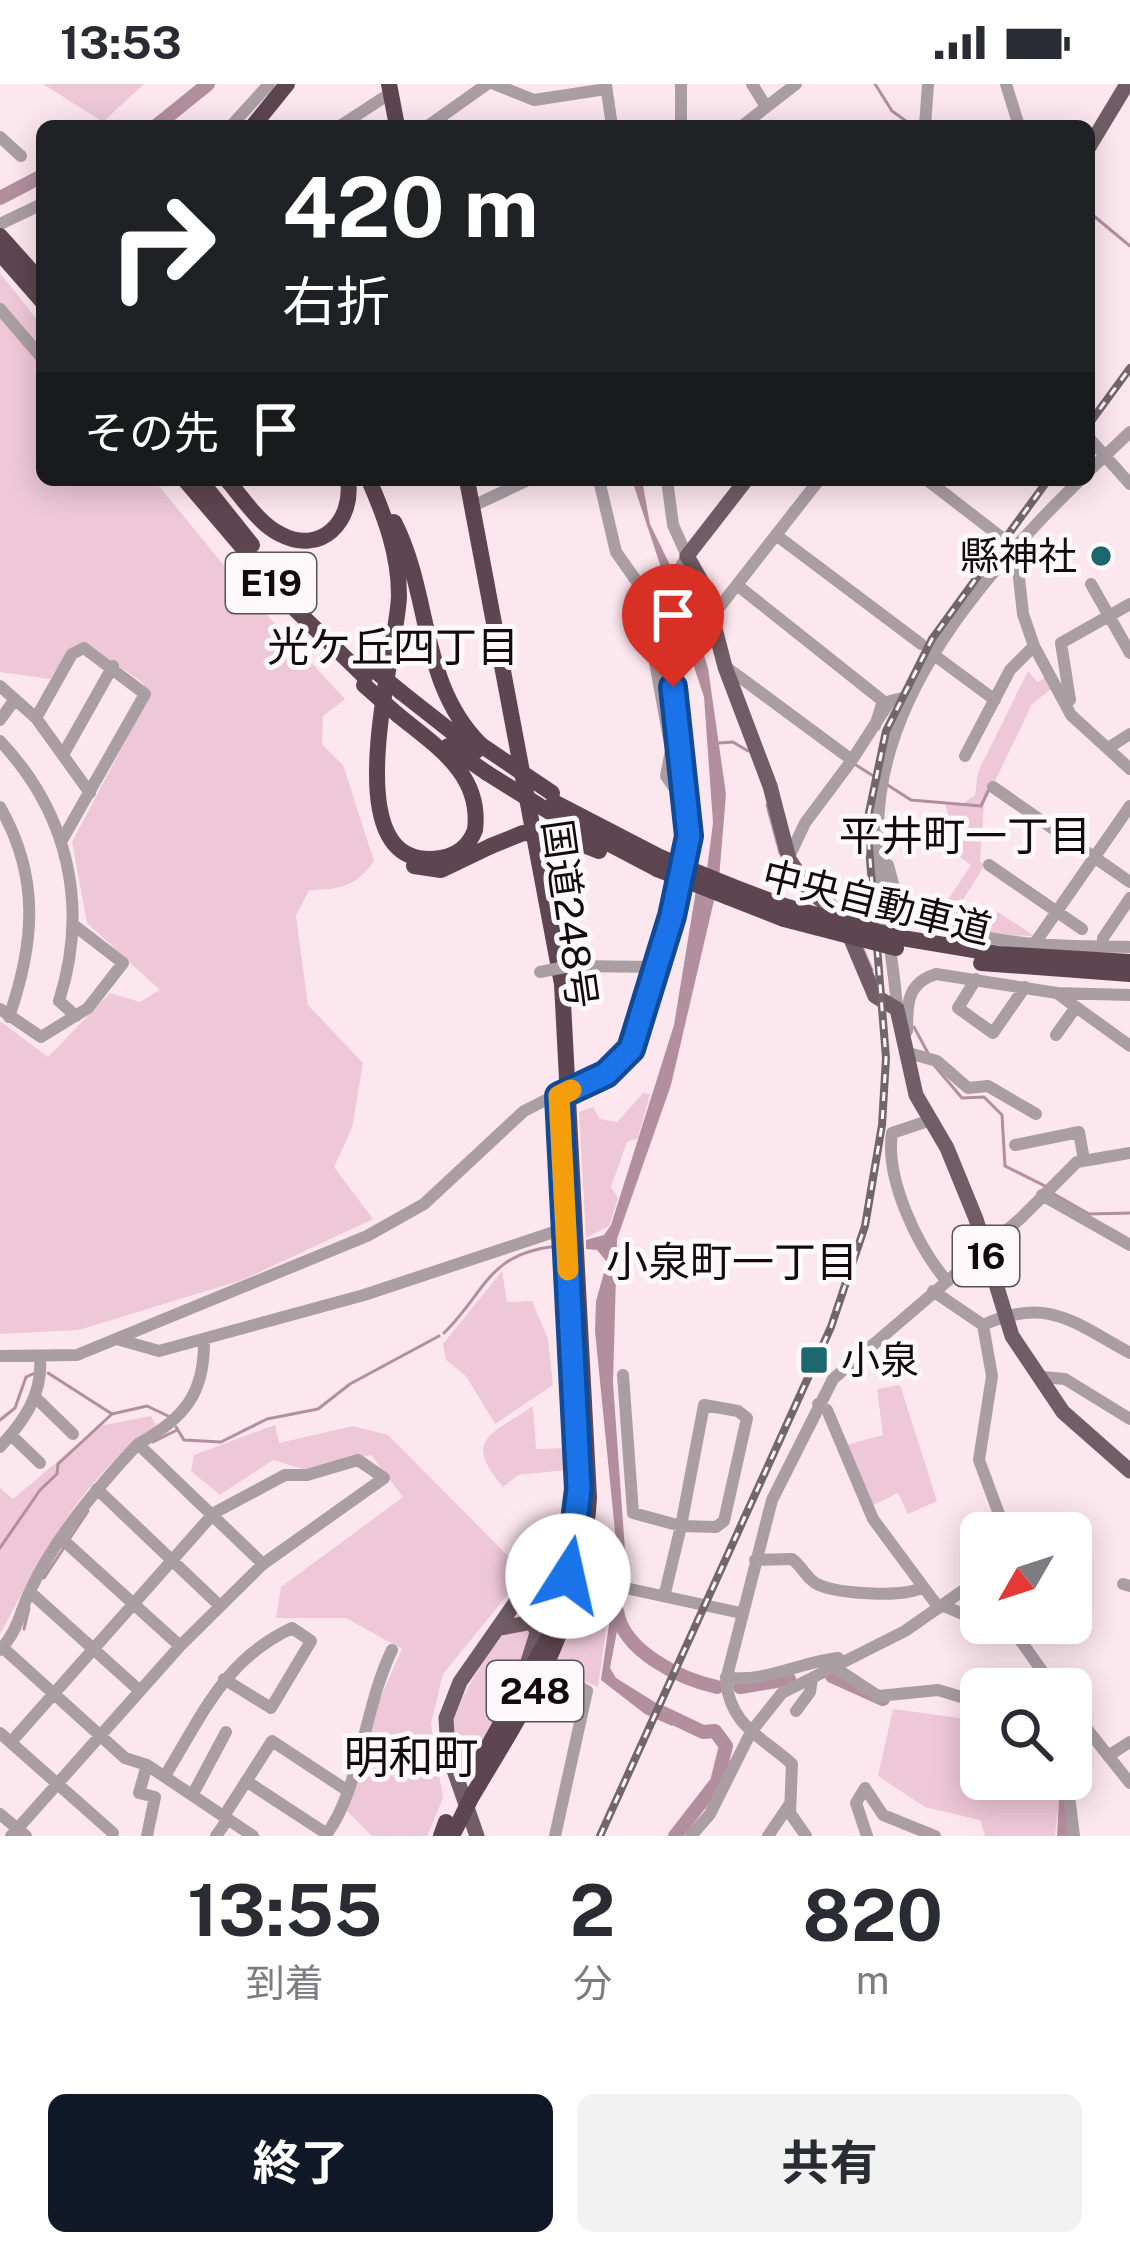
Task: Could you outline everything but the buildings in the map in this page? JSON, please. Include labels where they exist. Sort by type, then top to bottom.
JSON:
[{"type":"highway","points":[[261,120],[290,84]]},
{"type":"highway","points":[[386,88],[388,120]]},
{"type":"highway","points":[[386,88],[396,120]]},
{"type":"highway","points":[[4,249],[36,274]]},
{"type":"highway","points":[[4,249],[36,293]]},
{"type":"highway","name":"E19","points":[[190,486],[321,636],[399,704],[555,811]]},
{"type":"highway","name":"E19","points":[[205,486],[366,676]]},
{"type":"highway","points":[[233,486],[273,530],[303,542],[325,537],[340,524],[349,506],[348,486]]},
{"type":"highway","points":[[368,486],[380,523],[392,598],[369,745],[369,794],[378,827],[400,858],[430,870],[462,864],[555,811]]},
{"type":"highway","points":[[369,486],[387,521],[399,592],[378,735],[377,803],[389,833],[410,854],[427,859],[453,855],[475,830],[474,790],[399,704]]},
{"type":"highway","points":[[369,486],[418,576],[438,685],[484,758],[555,811],[658,867]]},
{"type":"highway","name":"国道248号","points":[[458,486],[537,884],[565,1093],[566,1228],[579,1489],[573,1577],[553,1630],[469,1791]]},
{"type":"highway","name":"国道248号","points":[[446,1831],[548,1670],[589,1498],[554,929],[468,486]]},
{"type":"highway","points":[[555,811],[613,828],[658,867]]},
{"type":"highway","name":"中央自動車道","points":[[658,867],[784,913],[896,943],[1005,967],[1130,974]]},
{"type":"highway","name":"中央自動車道","points":[[896,943],[1130,962]]},
{"type":"main road","points":[[1095,137],[1127,84]]},
{"type":"main road","points":[[683,563],[741,486]]},
{"type":"main road","name":"16","points":[[683,563],[704,586],[710,619],[770,786],[789,859],[810,890],[842,918],[875,995],[902,1012],[919,1056],[916,1095],[964,1187],[1004,1316],[1063,1412],[1129,1468]]},
{"type":"main road","points":[[477,1836],[448,1753],[446,1718],[460,1682],[529,1583],[545,1576],[573,1577]]},
{"type":"main road","points":[[501,1628],[527,1620],[537,1633],[514,1701]]},
{"type":"street","points":[[236,120],[269,84]]},
{"type":"street","points":[[437,120],[490,84],[534,100],[606,87],[611,120]]},
{"type":"street","points":[[681,84],[682,120]]},
{"type":"street","points":[[758,95],[796,84]]},
{"type":"street","points":[[925,120],[928,84]]},
{"type":"street","points":[[1006,84],[1017,120]]},
{"type":"street","points":[[347,120],[386,88]]},
{"type":"street","points":[[0,137],[21,156]]},
{"type":"street","points":[[0,224],[36,207]]},
{"type":"street","points":[[0,309],[36,351]]},
{"type":"street","points":[[1095,465],[1130,432]]},
{"type":"street","points":[[1095,444],[1130,484]]},
{"type":"street","points":[[473,506],[515,486]]},
{"type":"street","points":[[600,486],[616,552],[652,603],[651,640],[671,749],[667,782],[687,792]]},
{"type":"street","points":[[0,1356],[77,1354],[120,1340],[408,1215],[524,1112],[606,1074],[631,1049],[686,860],[687,792],[665,616],[683,563],[668,486]]},
{"type":"street","points":[[710,619],[814,486]]},
{"type":"street","points":[[935,486],[1001,537]]},
{"type":"street","points":[[902,1012],[879,863],[884,779],[896,728],[934,655],[1016,550],[1075,486]]},
{"type":"street","points":[[776,535],[921,644]]},
{"type":"street","points":[[1016,550],[1023,614],[1034,646],[1071,715],[1130,769]]},
{"type":"street","points":[[1091,584],[1130,652]]},
{"type":"street","points":[[737,585],[883,701],[875,726]]},
{"type":"street","points":[[1071,715],[1061,643],[1130,604]]},
{"type":"street","points":[[965,756],[1010,670],[1034,646]]},
{"type":"street","points":[[36,718],[76,650],[90,650],[145,694],[62,840]]},
{"type":"street","points":[[934,655],[994,700]]},
{"type":"street","points":[[64,753],[113,666]]},
{"type":"street","points":[[725,667],[852,760]]},
{"type":"street","points":[[0,686],[36,718],[90,794]]},
{"type":"street","points":[[789,859],[805,823],[890,701],[911,696]]},
{"type":"street","points":[[0,720],[15,699]]},
{"type":"street","points":[[1108,748],[1130,734]]},
{"type":"street","points":[[0,741],[36,786],[62,840],[75,926],[58,1001],[76,1016]]},
{"type":"street","points":[[993,787],[1130,882]]},
{"type":"street","points":[[1035,943],[1094,857],[1125,823],[1130,806]]},
{"type":"street","points":[[0,807],[15,835],[32,910],[28,962],[5,1013],[41,1037],[76,1016],[123,962],[75,926]]},
{"type":"street","points":[[879,863],[888,865],[899,906],[919,918],[981,937],[1130,947]]},
{"type":"street","points":[[989,865],[1082,929]]},
{"type":"street","points":[[1103,947],[1103,938],[1130,898]]},
{"type":"street","points":[[540,972],[571,966],[658,968]]},
{"type":"street","points":[[902,1012],[919,980],[936,974],[1057,993],[1130,995]]},
{"type":"street","points":[[976,980],[958,1008],[993,1033],[1025,987]]},
{"type":"street","points":[[1057,993],[1130,1046]]},
{"type":"street","points":[[1056,1035],[1076,1006]]},
{"type":"street","points":[[919,1056],[968,1088],[988,1086],[1036,1114]]},
{"type":"street","points":[[931,1120],[892,1133],[888,1155],[926,1257],[946,1280]]},
{"type":"street","points":[[1015,1145],[1079,1132],[1084,1160]]},
{"type":"street","points":[[806,1836],[795,1825],[790,1804],[792,1764],[751,1732],[731,1708],[726,1677],[781,1477],[833,1379],[1084,1160],[1129,1155]]},
{"type":"street","points":[[1046,1191],[1130,1244]]},
{"type":"street","points":[[120,1340],[143,1351],[204,1339],[364,1295],[566,1228]]},
{"type":"street","points":[[934,1291],[983,1325],[992,1376],[979,1460],[998,1512]]},
{"type":"street","points":[[983,1325],[1004,1316],[1046,1310],[1130,1352]]},
{"type":"street","points":[[204,1339],[204,1377],[171,1426],[138,1444],[97,1489],[30,1592],[15,1635],[1,1648],[125,1758],[147,1765],[253,1836]]},
{"type":"street","points":[[0,1447],[36,1398],[42,1381],[40,1358]]},
{"type":"street","points":[[623,1375],[633,1513],[681,1526],[716,1527],[724,1520],[747,1424],[738,1411],[704,1405],[681,1526],[662,1592]]},
{"type":"street","points":[[1042,1377],[1065,1378],[1130,1419]]},
{"type":"street","points":[[36,1398],[73,1434]]},
{"type":"street","points":[[818,1404],[827,1410],[873,1519],[922,1586],[940,1606],[960,1618]]},
{"type":"street","points":[[11,1435],[40,1463]]},
{"type":"street","points":[[138,1444],[263,1564]]},
{"type":"street","points":[[0,1814],[18,1834],[58,1785],[100,1736],[180,1646],[263,1564],[384,1478],[358,1460],[307,1475],[284,1475],[214,1513],[6,1738],[58,1785],[112,1833]]},
{"type":"street","points":[[97,1489],[220,1606]]},
{"type":"street","points":[[62,1539],[180,1646]]},
{"type":"street","points":[[755,1561],[792,1559],[812,1583],[830,1588],[909,1595],[922,1586]]},
{"type":"street","points":[[573,1577],[662,1592],[741,1613]]},
{"type":"street","points":[[30,1592],[140,1691]]},
{"type":"street","points":[[691,1836],[710,1814],[751,1732],[782,1694],[960,1592]]},
{"type":"street","points":[[165,1776],[224,1679],[261,1643],[292,1628],[311,1641],[271,1708],[224,1679]]},
{"type":"street","points":[[246,1781],[326,1835],[348,1791],[372,1691],[392,1650]]},
{"type":"street","points":[[726,1677],[759,1678],[796,1663],[838,1658],[839,1665],[878,1696],[938,1690],[960,1697]]},
{"type":"street","points":[[548,1670],[587,1691],[555,1836]]},
{"type":"street","points":[[796,1711],[810,1692],[812,1678]]},
{"type":"street","points":[[193,1795],[226,1732]]},
{"type":"street","points":[[1092,1736],[1130,1783]]},
{"type":"street","points":[[216,1836],[272,1741],[348,1791]]},
{"type":"street","points":[[1108,1756],[1130,1742]]},
{"type":"street","points":[[147,1765],[139,1793],[155,1797],[147,1836]]},
{"type":"street","points":[[867,1836],[856,1803],[865,1788],[883,1815],[935,1836]]},
{"type":"street","points":[[1070,1800],[1074,1836]]},
{"type":"street","points":[[768,1836],[790,1804]]},
{"type":"shaded area","points":[[43,84],[144,84],[100,120]]},
{"type":"shaded area","points":[[0,273],[36,318],[36,486],[159,486],[249,596],[345,699],[323,716],[322,744],[343,765],[374,861],[346,885],[309,890],[296,916],[308,1005],[363,1063],[352,1128],[334,1167],[373,1219],[245,1279],[79,1330],[0,1334],[0,1021],[48,1057],[110,993],[140,1002],[160,990],[87,923],[72,842],[148,698],[143,683],[85,642],[71,648],[50,679],[0,672]]},
{"type":"shaded area","points":[[634,486],[643,486],[650,524],[686,598],[708,668],[726,794],[719,879],[671,1085],[617,1239],[613,1383],[627,1578],[610,1668],[616,1678],[677,1716],[672,1726],[645,1714],[601,1680],[618,1562],[595,1331],[596,1301],[607,1262],[597,1250],[586,1249],[586,1240],[604,1235],[611,1225],[674,1025],[697,884],[707,869],[713,823],[704,697]]},
{"type":"shaded area","points":[[1028,671],[1037,682],[1049,676],[1055,686],[1032,704],[984,804],[980,861],[984,866],[959,906],[986,926],[998,912],[1035,936],[989,935],[939,913],[971,865],[948,849],[952,830],[945,803],[961,805],[975,795],[978,772]]},
{"type":"shaded area","points":[[643,1093],[650,1094],[638,1138],[627,1142],[611,1187],[618,1198],[609,1226],[586,1238],[579,1112],[593,1107],[600,1119],[617,1122]]},
{"type":"shaded area","points":[[502,1271],[507,1302],[532,1301],[548,1339],[553,1385],[495,1424],[466,1376],[446,1360],[443,1344]]},
{"type":"shaded area","points":[[900,1385],[937,1501],[908,1514],[898,1493],[871,1506],[846,1445],[883,1435],[877,1389]]},
{"type":"shaded area","points":[[533,1406],[536,1449],[565,1448],[566,1470],[518,1475],[503,1487],[484,1458],[483,1448],[494,1432]]},
{"type":"shaded area","points":[[151,1416],[158,1430],[108,1468],[86,1493],[48,1548],[0,1634],[0,1488],[13,1499],[99,1426]]},
{"type":"shaded area","points":[[275,1425],[279,1443],[353,1426],[388,1435],[525,1573],[443,1674],[431,1724],[443,1798],[427,1836],[372,1836],[346,1810],[366,1730],[402,1649],[346,1618],[276,1618],[281,1587],[403,1497],[371,1455],[306,1470],[273,1460],[220,1495],[191,1471],[194,1455]]},
{"type":"shaded area","points":[[555,1585],[611,1595],[598,1687],[527,1658],[463,1776],[452,1729],[465,1694],[510,1626]]},
{"type":"shaded area","points":[[893,1709],[960,1718],[960,1800],[1059,1800],[1055,1836],[985,1836],[980,1820],[925,1807],[878,1776]]},
{"type":"waterway","points":[[163,120],[208,84]]},
{"type":"waterway","points":[[875,84],[892,111],[905,120]]},
{"type":"waterway","points":[[0,198],[36,179]]},
{"type":"waterway","points":[[1095,217],[1130,246]]},
{"type":"waterway","points":[[719,743],[733,742],[748,751]]},
{"type":"waterway","points":[[856,765],[878,779]]},
{"type":"waterway","points":[[886,784],[911,800],[981,806],[988,791]]},
{"type":"waterway","points":[[767,805],[780,853]]},
{"type":"waterway","points":[[789,873],[797,887]]},
{"type":"waterway","points":[[828,895],[850,915]]},
{"type":"waterway","points":[[862,947],[872,970]]},
{"type":"waterway","points":[[914,1027],[929,1055]]},
{"type":"waterway","points":[[933,1064],[962,1098],[984,1097],[1002,1115],[1005,1166],[1047,1187]]},
{"type":"waterway","points":[[1054,1194],[1089,1214],[1130,1213]]},
{"type":"waterway","points":[[444,1333],[502,1266],[534,1250],[558,1246]]},
{"type":"waterway","points":[[176,1427],[184,1440],[221,1442],[267,1419],[318,1409],[350,1384],[439,1336]]},
{"type":"waterway","points":[[0,1420],[15,1408],[26,1377],[35,1373]]},
{"type":"waterway","points":[[48,1373],[112,1414],[147,1406],[168,1416]]},
{"type":"waterway","points":[[0,1548],[40,1490],[57,1474],[58,1464],[112,1414]]},
{"type":"waterway","points":[[153,1442],[177,1430]]},
{"type":"waterway","points":[[70,1538],[88,1511]]},
{"type":"waterway","points":[[44,1578],[65,1546]]},
{"type":"waterway","points":[[24,1629],[29,1608]]},
{"type":"waterway","points":[[617,1611],[630,1639],[655,1661],[717,1687]]},
{"type":"waterway","points":[[832,1676],[883,1699]]},
{"type":"waterway","points":[[740,1687],[789,1679]]},
{"type":"waterway","points":[[663,1713],[703,1732],[715,1731],[726,1746],[717,1782],[675,1836]]},
{"type":"waterway","points":[[1064,1836],[1066,1800]]},
{"type":"railway","points":[[1095,416],[1130,368]]},
{"type":"railway","points":[[600,1836],[831,1327],[865,1226],[882,1125],[886,1058],[867,822],[886,731],[932,639],[1044,486]]},
{"type":"slow traffic","points":[[568,1270],[559,1096],[571,1090]]},
{"type":"place","name":"縣神社","points":[[1101,556]]},
{"type":"place","name":"小泉","points":[[814,1360]]},
{"type":"district","name":"光ケ丘四丁目","points":[[393,647]]},
{"type":"district","name":"平井町一丁目","points":[[965,836]]},
{"type":"district","name":"小泉町一丁目","points":[[732,1262]]},
{"type":"district","name":"明和町","points":[[411,1757]]},
{"type":"route","points":[[568,1576],[579,1489],[559,1096],[606,1074],[631,1049],[672,916],[689,836],[673,687]]}]
